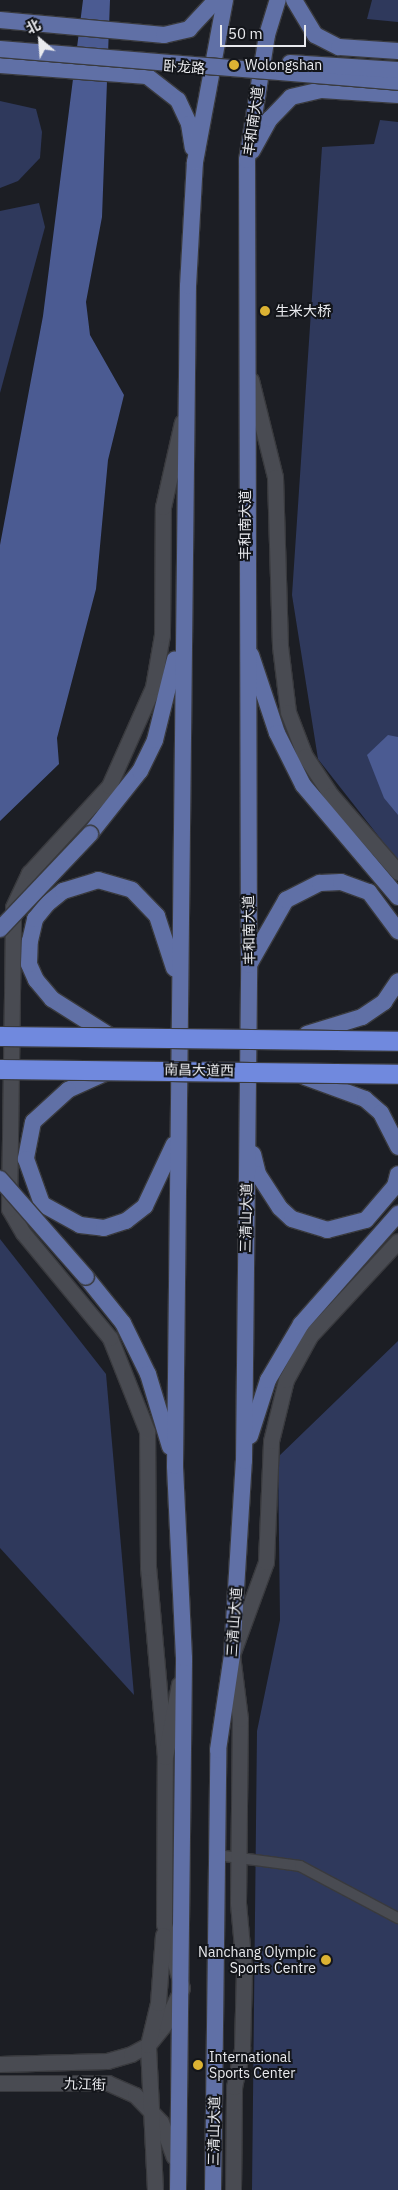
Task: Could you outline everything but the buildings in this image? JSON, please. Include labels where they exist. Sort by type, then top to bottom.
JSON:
[{"type":"highway","points":[[0,1036],[398,1041]]},
{"type":"highway","name":"南昌大道西","points":[[0,1069],[398,1074]]},
{"type":"main road","points":[[0,20],[164,35],[189,29],[216,0]]},
{"type":"main road","points":[[178,2182],[182,1988],[184,1658],[175,1466],[186,405],[195,162],[225,0]]},
{"type":"main road","name":"丰和南大道","points":[[248,1054],[246,640],[247,160],[265,43],[278,0]]},
{"type":"main road","points":[[294,0],[304,24],[339,48],[398,51]]},
{"type":"main road","name":"卧龙路","points":[[0,38],[149,54],[398,70]]},
{"type":"main road","name":"卧龙路","points":[[0,50],[398,82]]},
{"type":"main road","name":"卧龙路","points":[[0,64],[147,76],[178,100],[189,124],[195,162]]},
{"type":"main road","points":[[247,160],[270,118],[291,97],[322,90],[398,94]]},
{"type":"main road","points":[[247,364],[275,476],[280,646],[288,712],[305,756],[331,795],[398,872]]},
{"type":"main road","points":[[155,2190],[153,2113],[148,2045],[158,2003],[164,1924],[165,1757],[148,1568],[147,1431],[110,1338],[23,1233],[9,1209],[13,926],[19,888],[109,786],[153,687],[162,635],[163,507],[186,405]]},
{"type":"main road","points":[[0,929],[120,800],[155,740],[174,673],[184,587]]},
{"type":"main road","points":[[246,640],[277,733],[303,785],[398,897]]},
{"type":"main road","points":[[112,1037],[52,999],[29,964],[36,918],[63,891],[98,880],[132,890],[157,916],[179,985]]},
{"type":"main road","points":[[249,965],[286,900],[320,883],[341,882],[369,892],[398,931]]},
{"type":"main road","points":[[276,1039],[329,1031],[362,1016],[384,1002],[398,981]]},
{"type":"main road","name":"三清山大道","points":[[213,2190],[218,1750],[232,1655],[244,1461],[248,1054]]},
{"type":"main road","points":[[114,1070],[48,1104],[33,1122],[26,1160],[42,1204],[65,1219],[104,1228],[126,1221],[145,1206],[178,1134]]},
{"type":"main road","points":[[286,1072],[340,1086],[365,1099],[381,1113],[398,1147]]},
{"type":"main road","points":[[247,1127],[258,1174],[280,1208],[306,1225],[326,1230],[345,1227],[366,1220],[382,1204],[398,1174]]},
{"type":"main road","points":[[0,1179],[86,1277],[122,1323],[148,1374],[175,1466]]},
{"type":"main road","points":[[244,1461],[268,1380],[301,1324],[337,1280],[398,1214]]},
{"type":"main road","points":[[233,2190],[234,2088],[242,2048],[244,1968],[238,1903],[241,1855],[240,1719],[232,1655],[266,1562],[271,1441],[286,1380],[310,1336],[398,1241]]},
{"type":"main road","points":[[165,1757],[184,1658]]},
{"type":"main road","points":[[148,2045],[182,1988],[164,1924]]},
{"type":"main road","name":"九江街","points":[[0,2064],[107,2061],[148,2045]]},
{"type":"main road","name":"九江街","points":[[0,2083],[108,2082],[135,2095],[153,2113],[170,2137],[178,2182]]},
{"type":"street","points":[[217,1855],[241,1855],[300,1866],[398,1918]]},
{"type":"shaded area","points":[[83,0],[110,0],[102,217],[86,302],[90,335],[124,395],[108,460],[96,589],[57,738],[59,764],[0,821],[0,545],[43,316]]},
{"type":"shaded area","points":[[372,0],[398,0],[398,22],[367,19]]},
{"type":"shaded area","points":[[0,101],[36,109],[42,132],[40,158],[18,181],[0,188]]},
{"type":"shaded area","points":[[380,120],[398,122],[398,861],[318,759],[292,595],[322,147],[374,144]]},
{"type":"shaded area","points":[[39,203],[45,227],[0,393],[0,211]]},
{"type":"shaded area","points":[[388,735],[398,737],[398,815],[384,798],[367,755]]},
{"type":"shaded area","points":[[0,1239],[106,1374],[134,1695],[0,1548]]},
{"type":"shaded area","name":"Nanchang Olympic Sports Centre","points":[[398,1341],[398,2190],[252,2190],[257,1731],[280,1620],[278,1457]]},
{"type":"place","name":"Wolongshan","points":[[234,65]]},
{"type":"place","name":"生米大桥","points":[[265,311]]},
{"type":"place","name":"Nanchang Olympic Sports Centre","points":[[326,1960]]},
{"type":"place","name":"International Sports Center","points":[[198,2065]]}]
